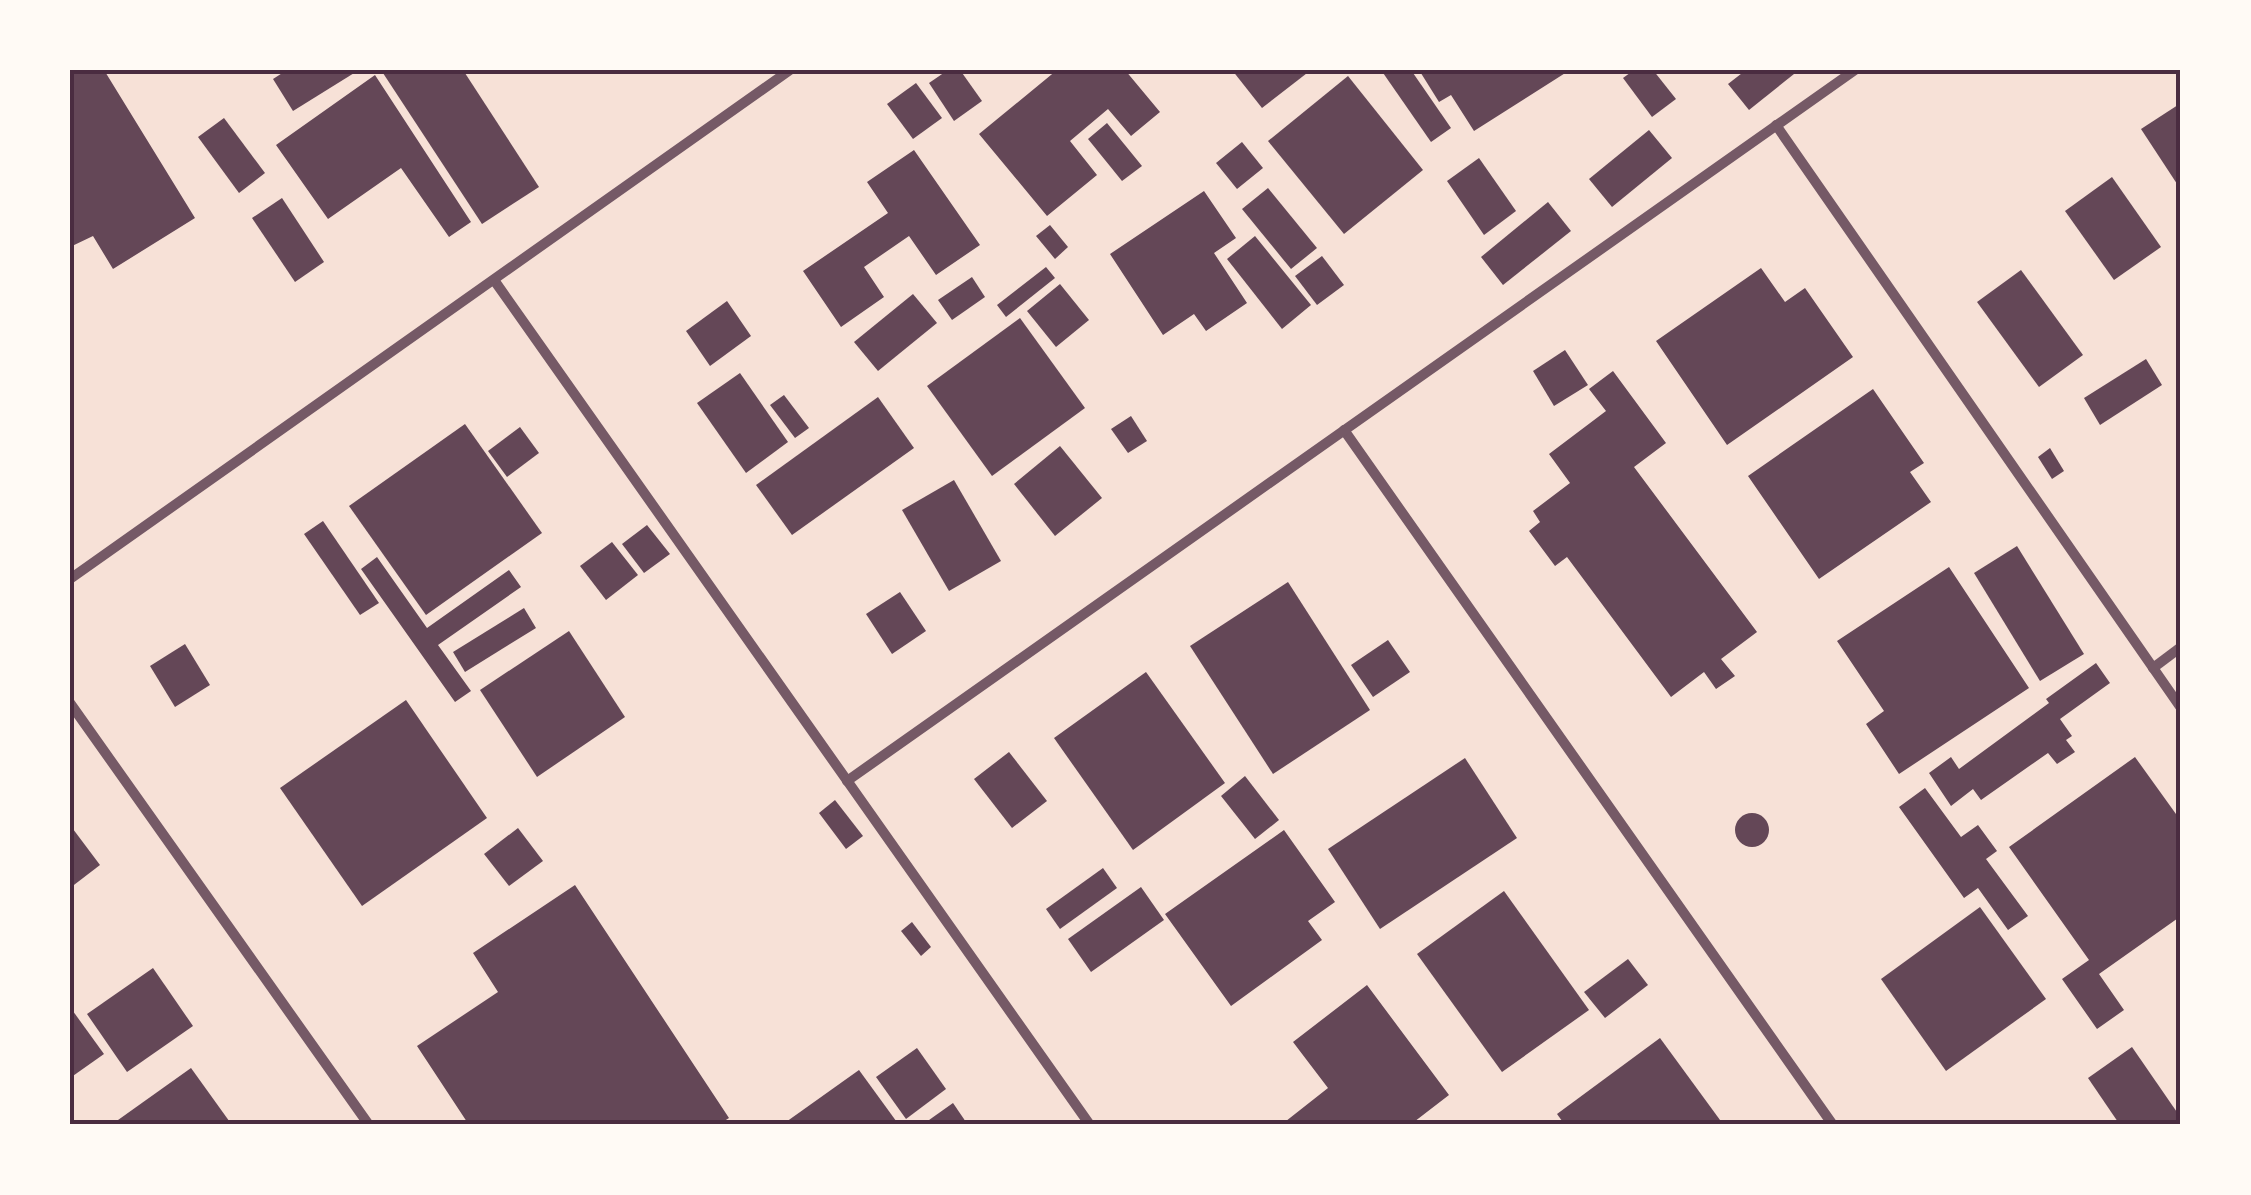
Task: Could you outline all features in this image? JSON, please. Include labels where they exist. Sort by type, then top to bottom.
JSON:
[{"type":"street","points":[[70,579],[790,70]]},
{"type":"street","points":[[847,781],[1855,70]]},
{"type":"street","points":[[1776,126],[2181,708]]},
{"type":"street","points":[[494,280],[1090,1125]]},
{"type":"street","points":[[1344,430],[1833,1125]]},
{"type":"street","points":[[2153,668],[2181,648]]},
{"type":"street","points":[[70,703],[369,1125]]},
{"type":"building","points":[[70,70],[104,70],[195,218],[113,269],[93,236],[70,247]]},
{"type":"building","points":[[287,70],[359,70],[293,111],[273,79]]},
{"type":"building","points":[[381,70],[463,70],[539,187],[482,224]]},
{"type":"building","points":[[948,70],[960,70],[982,101],[954,121],[929,83]]},
{"type":"building","points":[[1057,70],[1125,70],[1160,112],[1131,136],[1108,109],[1070,141],[1097,175],[1047,216],[979,134]]},
{"type":"building","points":[[1232,70],[1311,70],[1262,108]]},
{"type":"building","points":[[1381,70],[1411,70],[1451,128],[1431,142]]},
{"type":"building","points":[[1419,70],[1570,70],[1474,131],[1451,95],[1439,102]]},
{"type":"building","points":[[1634,70],[1653,70],[1676,99],[1652,117],[1623,78]]},
{"type":"building","points":[[1746,70],[1799,70],[1749,110],[1728,84]]},
{"type":"building","points":[[375,75],[471,222],[449,237],[401,168],[328,219],[276,145]]},
{"type":"building","points":[[1348,76],[1423,170],[1344,234],[1268,141]]},
{"type":"building","points":[[916,83],[942,118],[913,139],[887,104]]},
{"type":"building","points":[[2181,103],[2181,190],[2141,129]]},
{"type":"building","points":[[224,118],[265,173],[239,193],[198,137]]},
{"type":"building","points":[[1107,123],[1142,166],[1122,181],[1088,139]]},
{"type":"building","points":[[1649,130],[1672,158],[1612,207],[1589,179]]},
{"type":"building","points":[[1242,142],[1263,168],[1237,189],[1216,163]]},
{"type":"building","points":[[914,150],[980,245],[936,275],[909,236],[864,267],[884,297],[841,327],[803,271],[888,213],[867,182]]},
{"type":"building","points":[[1479,158],[1516,211],[1484,235],[1447,181]]},
{"type":"building","points":[[2112,177],[2161,247],[2114,280],[2065,211]]},
{"type":"building","points":[[1268,188],[1317,248],[1291,269],[1242,209]]},
{"type":"building","points":[[1204,191],[1236,238],[1214,253],[1247,303],[1206,331],[1194,314],[1163,335],[1110,254]]},
{"type":"building","points":[[282,198],[324,262],[295,282],[252,218]]},
{"type":"building","points":[[1548,202],[1571,231],[1503,285],[1481,257]]},
{"type":"building","points":[[1050,225],[1068,247],[1055,259],[1036,236]]},
{"type":"building","points":[[1255,236],[1311,305],[1282,329],[1227,259]]},
{"type":"building","points":[[1322,256],[1344,285],[1317,305],[1295,276]]},
{"type":"building","points":[[1046,267],[1055,278],[1006,317],[997,305]]},
{"type":"building","points":[[1761,268],[1785,302],[1805,288],[1853,357],[1727,445],[1656,341]]},
{"type":"building","points":[[2021,270],[2083,355],[2039,387],[1977,302]]},
{"type":"building","points":[[972,277],[985,297],[952,320],[938,300]]},
{"type":"building","points":[[1060,284],[1089,320],[1056,347],[1027,311]]},
{"type":"building","points":[[913,294],[937,323],[878,371],[854,342]]},
{"type":"building","points":[[727,301],[751,336],[710,366],[686,331]]},
{"type":"building","points":[[1020,318],[1085,408],[992,476],[927,386]]},
{"type":"building","points":[[1565,350],[1588,385],[1554,406],[1533,371]]},
{"type":"building","points":[[2146,359],[2162,385],[2100,425],[2084,398]]},
{"type":"building","points":[[1613,371],[1666,443],[1634,467],[1757,632],[1721,659],[1735,676],[1716,689],[1704,672],[1671,697],[1567,557],[1555,566],[1529,531],[1540,522],[1533,511],[1570,483],[1549,454],[1606,411],[1589,389]]},
{"type":"building","points":[[740,373],[788,442],[746,473],[697,403]]},
{"type":"building","points":[[1873,389],[1924,463],[1910,472],[1931,502],[1819,579],[1748,476]]},
{"type":"building","points":[[784,395],[809,428],[795,438],[770,405]]},
{"type":"building","points":[[878,397],[914,448],[792,535],[756,485]]},
{"type":"building","points":[[1131,416],[1147,441],[1128,453],[1111,429]]},
{"type":"building","points":[[465,424],[542,533],[426,615],[349,506]]},
{"type":"building","points":[[520,427],[539,453],[507,477],[488,451]]},
{"type":"building","points":[[1060,446],[1102,498],[1055,536],[1014,484]]},
{"type":"building","points":[[2050,448],[2064,471],[2052,479],[2038,457]]},
{"type":"building","points":[[954,480],[1001,561],[949,591],[902,510]]},
{"type":"building","points":[[323,521],[379,603],[360,615],[304,534]]},
{"type":"building","points":[[647,525],[670,554],[644,573],[622,544]]},
{"type":"building","points":[[612,542],[638,575],[606,600],[580,566]]},
{"type":"building","points":[[2017,546],[2084,654],[2040,681],[1974,573]]},
{"type":"building","points":[[377,557],[427,628],[509,570],[521,587],[438,645],[471,691],[455,702],[361,569]]},
{"type":"building","points":[[1949,567],[2029,688],[1899,774],[1866,724],[1884,711],[1837,641]]},
{"type":"building","points":[[1288,582],[1370,710],[1273,774],[1190,646]]},
{"type":"building","points":[[900,592],[926,631],[892,654],[866,614]]},
{"type":"building","points":[[524,608],[536,628],[465,672],[453,652]]},
{"type":"building","points":[[569,631],[625,717],[537,777],[480,690]]},
{"type":"building","points":[[1388,640],[1410,672],[1373,697],[1351,665]]},
{"type":"building","points":[[185,644],[210,685],[175,707],[150,666]]},
{"type":"building","points":[[2096,663],[2110,683],[2060,719],[2072,736],[2066,740],[2075,752],[2057,764],[2048,753],[1981,800],[1973,789],[1951,806],[1929,773],[1951,757],[1959,769]]},
{"type":"building","points":[[1146,672],[1225,783],[1133,850],[1054,738]]},
{"type":"building","points":[[406,700],[487,818],[362,906],[280,788]]},
{"type":"building","points":[[1009,752],[1047,801],[1012,828],[974,779]]},
{"type":"building","points":[[2135,757],[2181,821],[2181,916],[2099,974],[2124,1010],[2097,1029],[2062,979],[2089,960],[2009,847]]},
{"type":"building","points":[[1465,758],[1517,838],[1380,929],[1328,849]]},
{"type":"building","points":[[1245,776],[1279,820],[1255,839],[1221,796]]},
{"type":"building","points":[[1925,788],[1961,837],[1978,825],[1997,851],[1986,859],[2028,916],[2008,930],[1978,888],[1964,898],[1899,807]]},
{"type":"building","points":[[835,800],[863,836],[846,849],[819,813]]},
{"type":"building","points":[[1752,813],[1764,818],[1769,830],[1764,842],[1752,847],[1740,842],[1735,830],[1740,818]]},
{"type":"building","points":[[70,825],[100,865],[70,888]]},
{"type":"building","points":[[518,828],[543,861],[509,886],[484,854]]},
{"type":"building","points":[[1284,830],[1335,902],[1308,921],[1322,940],[1231,1006],[1165,914]]},
{"type":"building","points":[[1103,868],[1117,888],[1060,929],[1046,909]]},
{"type":"building","points":[[575,885],[729,1118],[718,1125],[469,1125],[417,1046],[498,992],[473,953]]},
{"type":"building","points":[[1141,887],[1164,920],[1091,972],[1068,939]]},
{"type":"building","points":[[1504,891],[1589,1010],[1502,1072],[1417,954]]},
{"type":"building","points":[[1980,907],[2046,999],[1946,1071],[1881,979]]},
{"type":"building","points":[[912,922],[931,947],[921,956],[901,931]]},
{"type":"building","points":[[1628,959],[1648,985],[1605,1018],[1584,992]]},
{"type":"building","points":[[153,968],[193,1026],[127,1072],[87,1014]]},
{"type":"building","points":[[1367,985],[1449,1095],[1410,1125],[1281,1125],[1328,1088],[1293,1042]]},
{"type":"building","points":[[70,1007],[104,1054],[70,1078]]},
{"type":"building","points":[[1660,1038],[1720,1120],[1713,1125],[1565,1125],[1557,1114]]},
{"type":"building","points":[[2132,1047],[2181,1118],[2179,1125],[2120,1125],[2088,1078]]},
{"type":"building","points":[[917,1048],[946,1089],[906,1119],[876,1077]]},
{"type":"building","points":[[191,1068],[232,1125],[111,1125]]},
{"type":"building","points":[[859,1070],[899,1125],[787,1125],[786,1122]]},
{"type":"building","points":[[953,1103],[968,1125],[922,1125]]}]
